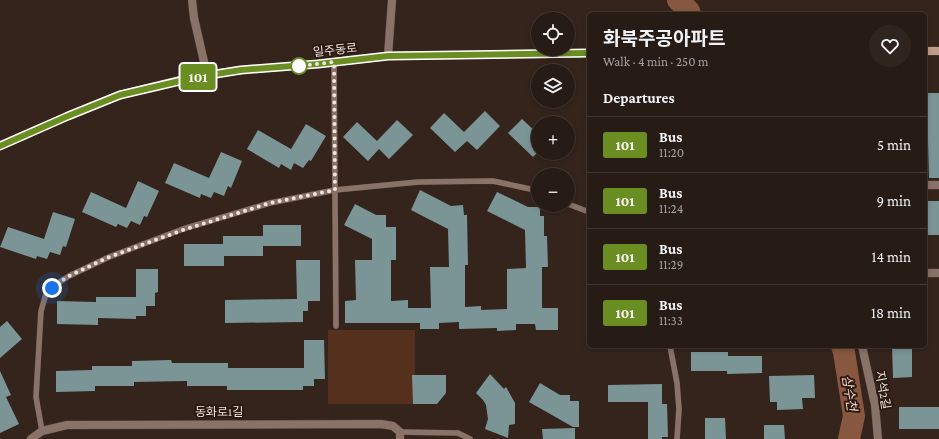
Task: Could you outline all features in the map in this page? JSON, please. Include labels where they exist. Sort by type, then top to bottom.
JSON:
[{"type":"main road","points":[[927,51],[939,51]]},
{"type":"main road","name":"일주동로","points":[[0,146],[120,95],[188,78],[241,70],[388,56],[587,53]]},
{"type":"street","points":[[192,0],[194,18],[207,75]]},
{"type":"street","points":[[388,56],[392,0]]},
{"type":"street","points":[[927,185],[939,185]]},
{"type":"street","points":[[927,273],[939,273]]},
{"type":"street","name":"지석2길","points":[[862,348],[875,405],[878,439]]},
{"type":"street","name":"동화로1길","points":[[31,439],[42,431],[67,425],[381,424],[392,426],[400,435]]},
{"type":"lane","points":[[334,62],[336,326]]},
{"type":"lane","points":[[42,431],[36,397],[41,310],[46,294],[58,283],[69,276],[109,257],[183,230],[270,203],[335,190],[418,182],[492,181],[531,189]]},
{"type":"lane","points":[[575,207],[587,211]]},
{"type":"lane","points":[[670,348],[677,383],[679,409],[677,439]]},
{"type":"lane","points":[[400,435],[458,433],[470,439]]},
{"type":"shaded area","points":[[328,330],[415,330],[415,404],[328,404]]},
{"type":"building","points":[[927,93],[939,93],[939,178],[929,178]]},
{"type":"building","points":[[485,111],[500,126],[477,150],[467,141],[455,152],[430,128],[444,113],[464,132]]},
{"type":"building","points":[[522,119],[531,127],[531,155],[508,133]]},
{"type":"building","points":[[397,120],[413,135],[389,159],[379,149],[368,161],[343,137],[357,122],[377,141]]},
{"type":"building","points":[[306,124],[326,136],[311,161],[309,160],[303,168],[294,163],[291,170],[281,164],[279,168],[247,149],[258,130],[291,149]]},
{"type":"building","points":[[221,152],[242,161],[231,188],[228,186],[224,196],[214,192],[211,198],[201,194],[200,198],[165,183],[174,163],[209,178]]},
{"type":"building","points":[[138,181],[159,191],[147,217],[144,216],[140,225],[131,221],[127,228],[118,224],[116,227],[82,212],[91,192],[126,208]]},
{"type":"building","points":[[420,190],[451,206],[463,205],[464,215],[467,215],[468,265],[465,265],[465,307],[481,306],[481,310],[507,309],[507,269],[526,268],[525,230],[487,211],[497,192],[528,207],[531,207],[531,212],[540,212],[540,216],[544,216],[544,236],[547,236],[548,267],[542,267],[542,308],[558,308],[558,330],[536,330],[535,324],[516,324],[516,330],[497,331],[497,328],[459,329],[459,322],[439,323],[439,329],[420,329],[420,323],[345,323],[345,301],[356,300],[355,260],[372,260],[372,239],[344,225],[355,204],[376,215],[386,215],[386,227],[396,227],[396,260],[391,260],[391,301],[408,300],[408,308],[431,308],[430,267],[449,267],[448,229],[411,210]]},
{"type":"building","points":[[927,201],[939,201],[939,235],[927,235]]},
{"type":"building","points":[[53,212],[75,219],[66,247],[63,246],[60,255],[50,252],[47,259],[37,256],[36,259],[0,247],[8,227],[44,239]]},
{"type":"building","points":[[263,225],[301,225],[301,246],[263,246],[263,256],[224,256],[224,266],[184,266],[184,244],[223,244],[223,236],[263,236]]},
{"type":"building","points":[[296,260],[320,260],[320,301],[308,301],[308,311],[303,311],[303,322],[225,323],[225,300],[297,299]]},
{"type":"building","points":[[136,269],[158,269],[158,292],[155,293],[155,306],[146,306],[146,316],[136,316],[136,319],[98,318],[98,325],[57,324],[57,301],[96,302],[96,297],[136,297]]},
{"type":"building","points":[[7,321],[22,339],[0,358],[0,327]]},
{"type":"building","points":[[304,340],[324,340],[325,379],[314,379],[314,386],[303,386],[303,390],[227,390],[227,386],[187,386],[187,381],[134,382],[134,386],[95,386],[95,391],[56,392],[56,371],[92,370],[92,366],[132,366],[132,361],[171,360],[172,363],[228,363],[228,368],[304,368]]},
{"type":"building","points":[[892,348],[912,348],[912,377],[893,378]]},
{"type":"building","points":[[691,352],[728,352],[728,356],[762,356],[762,373],[727,374],[727,371],[691,371]]},
{"type":"building","points":[[0,371],[11,395],[6,397],[19,424],[0,433]]},
{"type":"building","points":[[490,374],[504,389],[506,387],[515,403],[515,424],[509,425],[508,438],[485,429],[488,419],[486,405],[476,393]]},
{"type":"building","points":[[412,375],[446,375],[446,393],[437,404],[413,404]]},
{"type":"building","points":[[814,375],[815,398],[802,398],[803,409],[777,410],[777,402],[770,402],[769,376]]},
{"type":"building","points":[[540,383],[560,395],[570,395],[570,401],[579,401],[579,427],[573,427],[529,402]]},
{"type":"building","points":[[662,384],[662,404],[667,404],[668,437],[662,437],[662,439],[648,439],[648,402],[608,402],[608,385]]},
{"type":"building","points":[[899,407],[939,407],[939,429],[899,429]]},
{"type":"building","points":[[705,418],[725,418],[726,439],[705,439]]},
{"type":"building","points":[[764,425],[784,425],[785,439],[764,439]]},
{"type":"building","points":[[575,428],[575,439],[543,439],[542,429]]},
{"type":"waterway","name":"삼수천","points":[[678,0],[689,12]]},
{"type":"waterway","name":"삼수천","points":[[843,348],[854,416],[849,439]]},
{"type":"bus line","name":"101","points":[[0,146],[120,95],[188,78],[241,70],[318,64],[388,56],[587,53]]},
{"type":"route","points":[[52,288],[69,276],[109,257],[183,230],[270,203],[335,190],[334,62],[299,66]]}]
